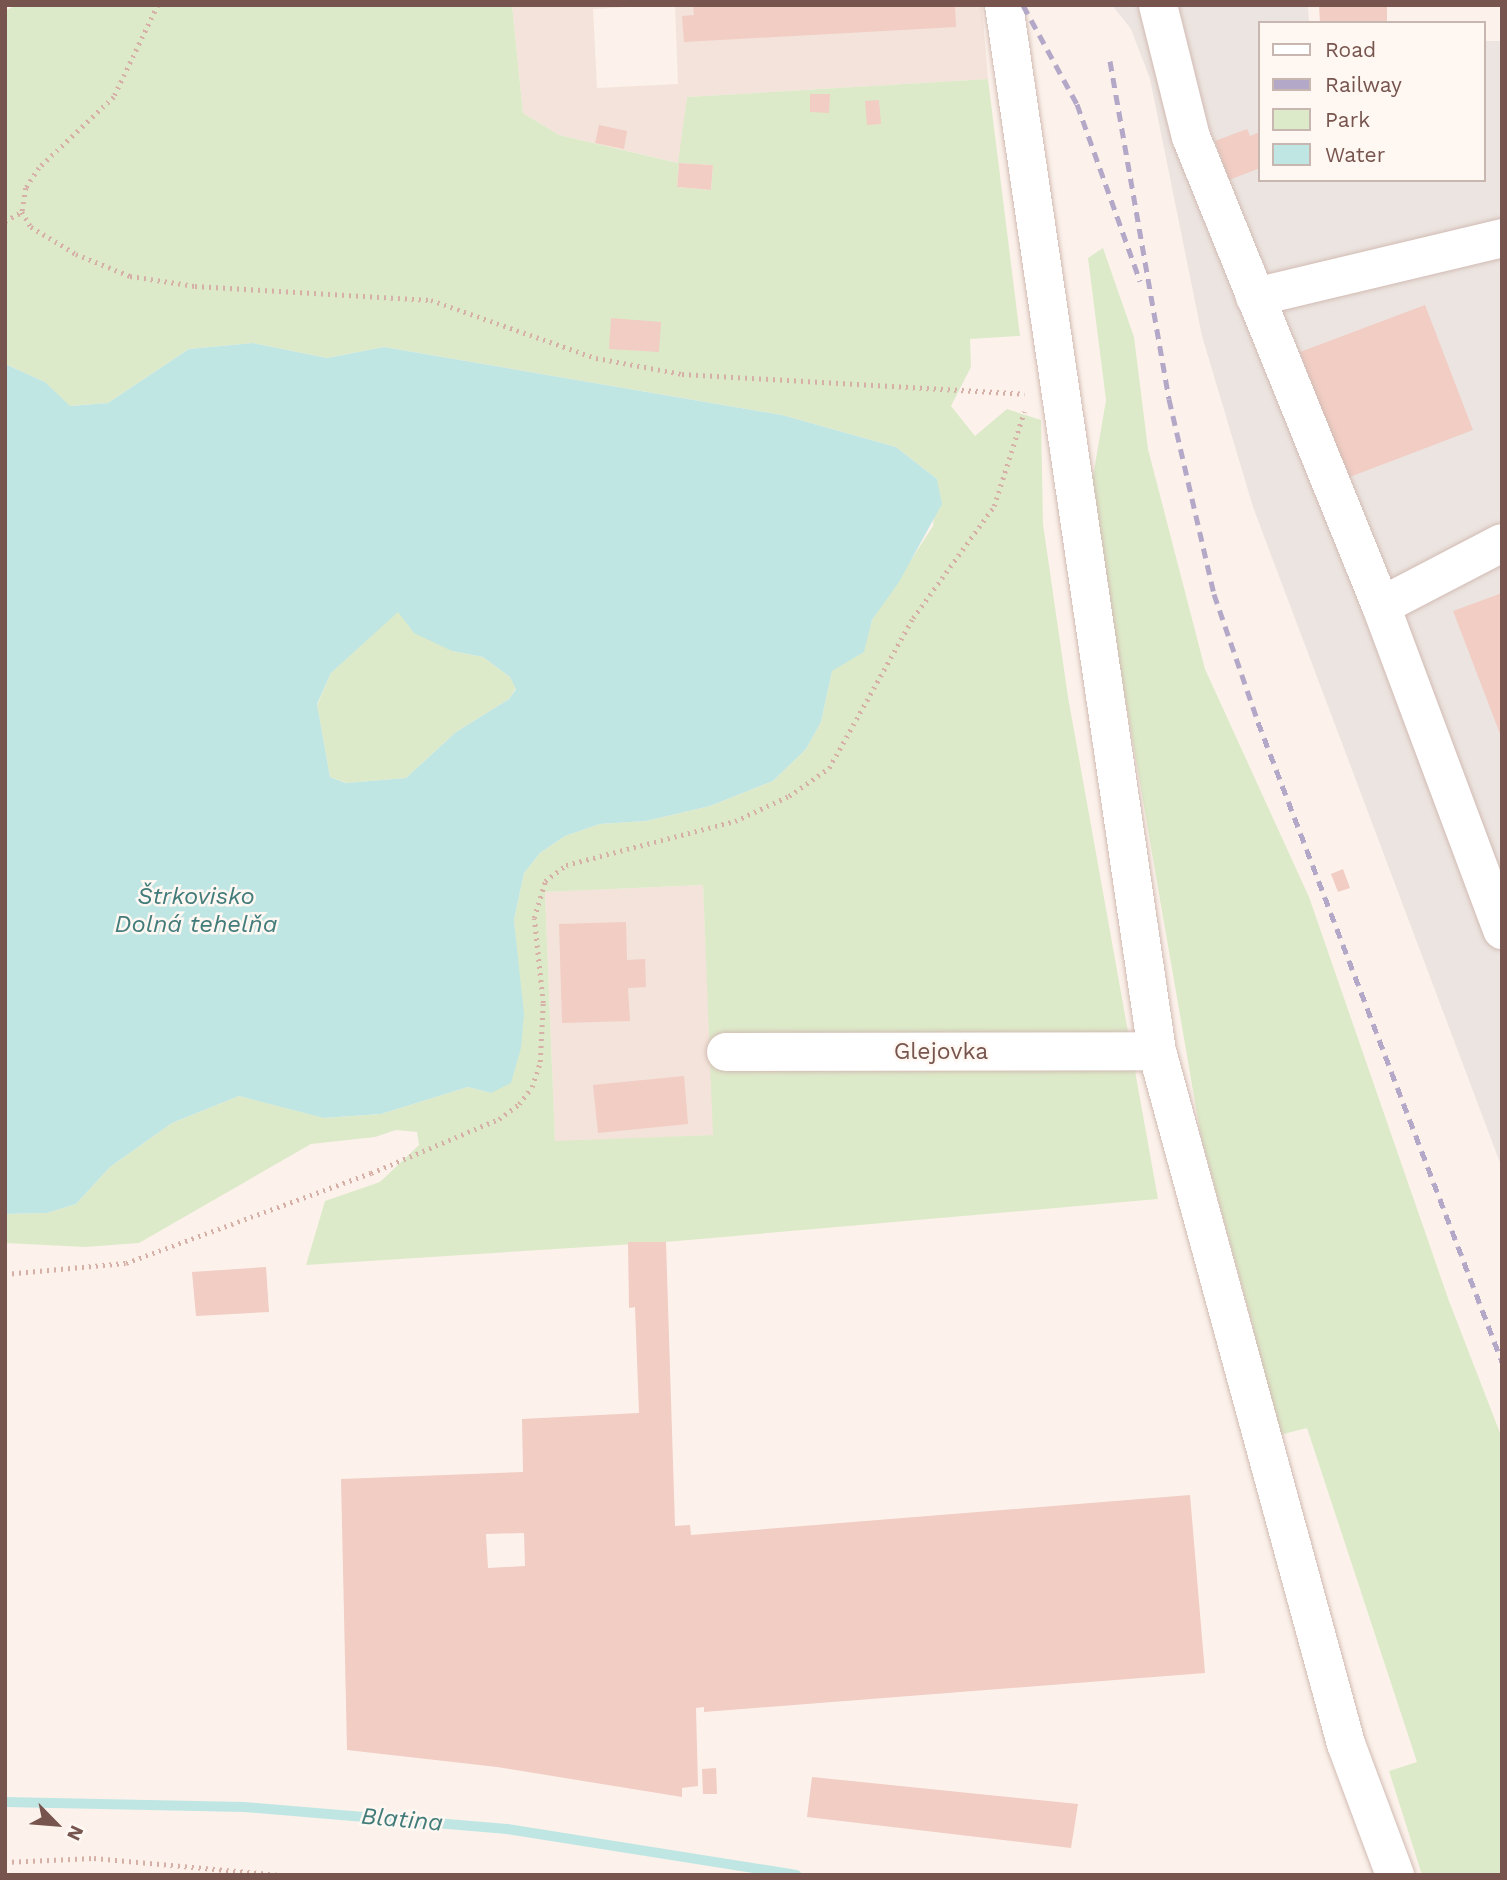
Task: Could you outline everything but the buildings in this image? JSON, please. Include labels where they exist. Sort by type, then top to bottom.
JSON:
[{"type":"street","points":[[1004,5],[1157,1051],[1346,1744],[1395,1875]]},
{"type":"street","points":[[1158,5],[1191,136],[1381,606],[1502,930]]},
{"type":"street","points":[[1255,297],[1502,238]]},
{"type":"street","points":[[1381,606],[1502,543]]},
{"type":"street","name":"Glejovka","points":[[726,1052],[1157,1051]]},
{"type":"path","points":[[5,1274],[126,1263],[371,1173],[499,1119],[532,1087],[540,1062],[543,1003],[534,918],[545,881],[566,865],[735,821],[789,796],[829,768],[913,618],[994,506],[1017,441],[1028,394],[682,373],[596,358],[431,300],[195,286],[130,276],[76,254],[31,227],[22,212],[26,188],[39,168],[114,97],[158,5]]},
{"type":"path","points":[[5,221],[22,212]]},
{"type":"path","points":[[5,1862],[94,1858],[282,1875]]},
{"type":"shaded area","points":[[512,5],[666,5],[593,9],[597,88],[678,84],[675,5],[982,5],[988,79],[687,97],[679,163],[559,135],[523,113]]},
{"type":"shaded area","points":[[1112,5],[1308,5],[1309,21],[1258,21],[1258,182],[1486,182],[1486,41],[1502,41],[1502,1168],[1253,507],[1202,336],[1150,79],[1131,29]]},
{"type":"shaded area","points":[[703,885],[714,1135],[555,1142],[545,892]]},
{"type":"green space","points":[[16,5],[512,5],[523,113],[559,135],[678,163],[687,97],[988,79],[1020,336],[970,339],[971,367],[951,406],[975,436],[1007,409],[1041,420],[1043,524],[1068,697],[1158,1199],[666,1242],[306,1265],[325,1201],[380,1182],[419,1145],[417,1132],[396,1130],[375,1137],[311,1144],[139,1243],[85,1247],[5,1243],[5,1214],[47,1213],[76,1204],[110,1167],[172,1123],[239,1096],[325,1118],[381,1114],[468,1087],[491,1093],[517,966],[514,920],[524,873],[540,853],[565,836],[600,824],[646,821],[710,806],[773,781],[806,749],[821,722],[832,670],[863,652],[872,620],[933,526],[937,479],[896,447],[782,415],[384,347],[327,358],[253,343],[189,349],[108,403],[69,406],[45,382],[5,364],[5,11]],"holes":[[[679,163],[713,165],[711,190],[677,187]],[[703,885],[713,1135],[555,1141],[545,892]]]},
{"type":"green space","points":[[1103,248],[1134,337],[1148,449],[1205,669],[1309,897],[1449,1301],[1502,1438],[1502,1875],[1422,1875],[1389,1771],[1417,1762],[1307,1428],[1276,1436],[1252,1323],[1201,1137],[1090,494],[1106,400],[1088,258]]},
{"type":"green space","points":[[398,611],[452,651],[483,657],[510,677],[516,688],[509,699],[456,732],[406,778],[347,783],[330,777],[317,705],[331,673]]},
{"type":"water","name":"Štrkovisko Dolná tehelňa","points":[[253,343],[327,358],[384,347],[782,415],[896,447],[937,479],[942,504],[899,582],[872,620],[864,652],[832,671],[821,722],[806,749],[773,781],[710,806],[646,821],[600,824],[565,836],[540,853],[524,873],[514,920],[524,1014],[521,1048],[511,1083],[491,1093],[468,1087],[381,1114],[324,1118],[239,1096],[172,1123],[110,1167],[76,1204],[47,1213],[5,1214],[5,364],[45,382],[70,406],[108,403],[189,349]],"holes":[[[398,612],[414,633],[452,651],[483,657],[510,677],[516,689],[509,699],[456,732],[406,778],[346,783],[330,777],[317,704],[331,673]]]},
{"type":"waterway","name":"Blatina","points":[[5,1802],[244,1807],[507,1829],[796,1875]]},
{"type":"railway","points":[[1023,5],[1077,104],[1140,281]]},
{"type":"railway","points":[[1110,61],[1169,399],[1214,594],[1258,722],[1502,1362]]}]
